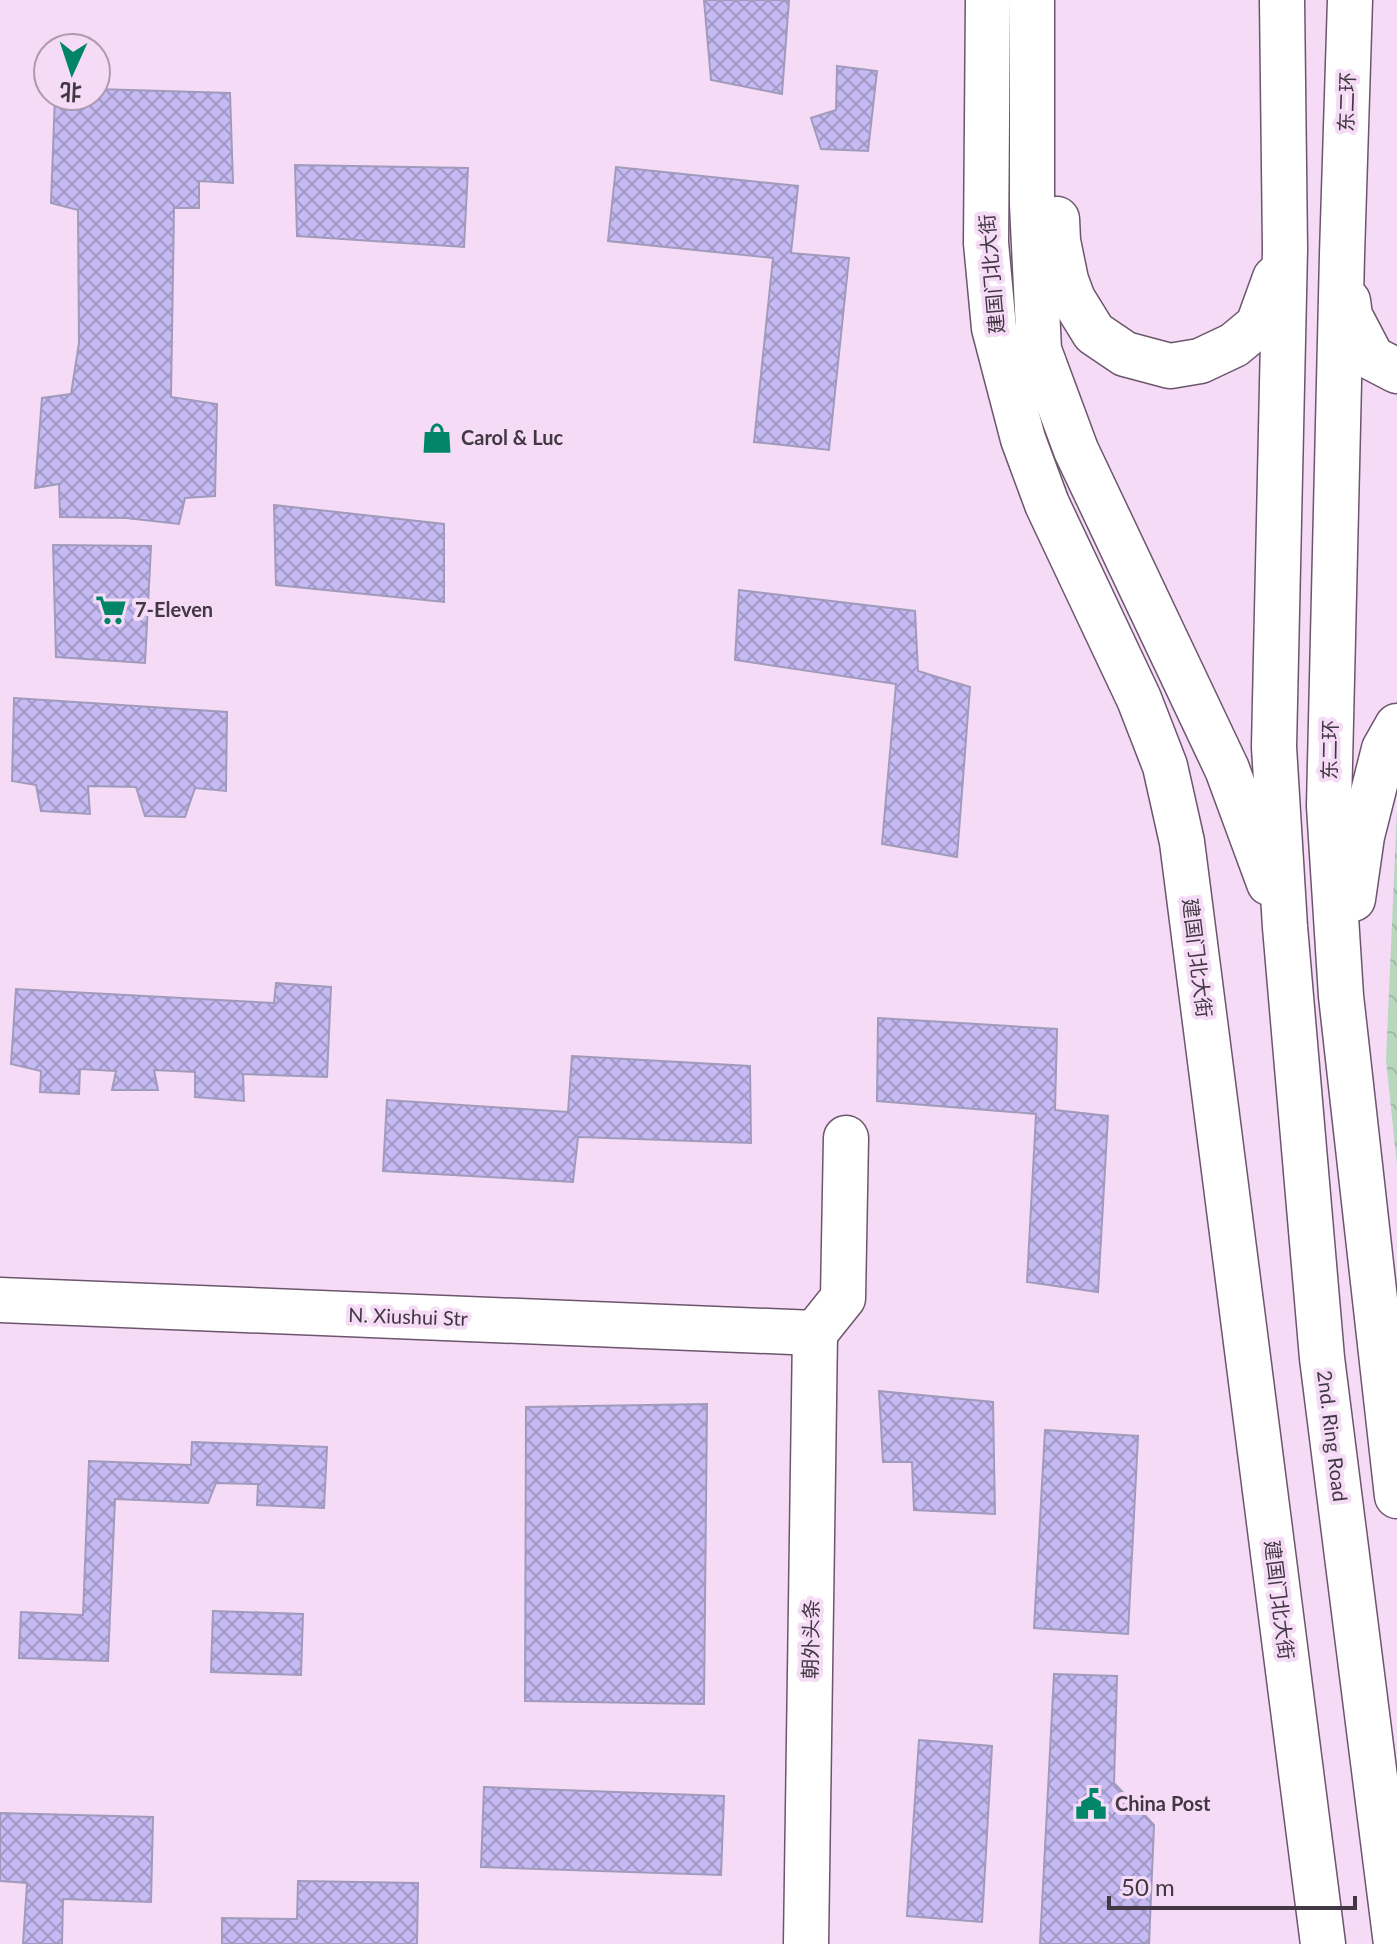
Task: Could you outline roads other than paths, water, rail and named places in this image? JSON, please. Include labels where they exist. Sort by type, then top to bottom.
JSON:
[{"type":"main road","name":"建国门北大街","points":[[988,0],[986,243],[994,328],[1023,439],[1047,504],[1139,699],[1165,766],[1182,842],[1323,1944]]},
{"type":"main road","points":[[1032,0],[1044,200],[1073,299],[1094,333],[1125,354],[1170,366],[1200,361],[1234,345],[1258,325],[1285,249]]},
{"type":"main road","points":[[1057,0],[1044,200],[1039,350],[1076,450],[1227,769],[1285,927]]},
{"type":"main road","points":[[1282,0],[1285,249],[1274,747],[1285,927]]},
{"type":"main road","name":"东二环","points":[[1350,0],[1329,806],[1341,996],[1397,1496]]},
{"type":"main road","points":[[1342,255],[1350,316],[1372,358],[1397,371]]},
{"type":"main road","points":[[1341,996],[1362,836],[1384,749],[1397,726]]},
{"type":"main road","name":"2nd. Ring Road","points":[[1285,927],[1322,1358],[1396,1944]]},
{"type":"main road","points":[[815,1333],[843,1298],[846,1138]]},
{"type":"main road","name":"N. Xiushui Str","points":[[0,1300],[815,1333]]},
{"type":"main road","name":"朝外头条","points":[[806,1944],[815,1333]]},
{"type":"main road","points":[[1387,1944],[1390,1899]]},
{"type":"place","name":"Carol & Luc","points":[[437,438]]},
{"type":"place","name":"7-Eleven","points":[[111,610]]},
{"type":"place","name":"China Post","points":[[1091,1804]]}]
